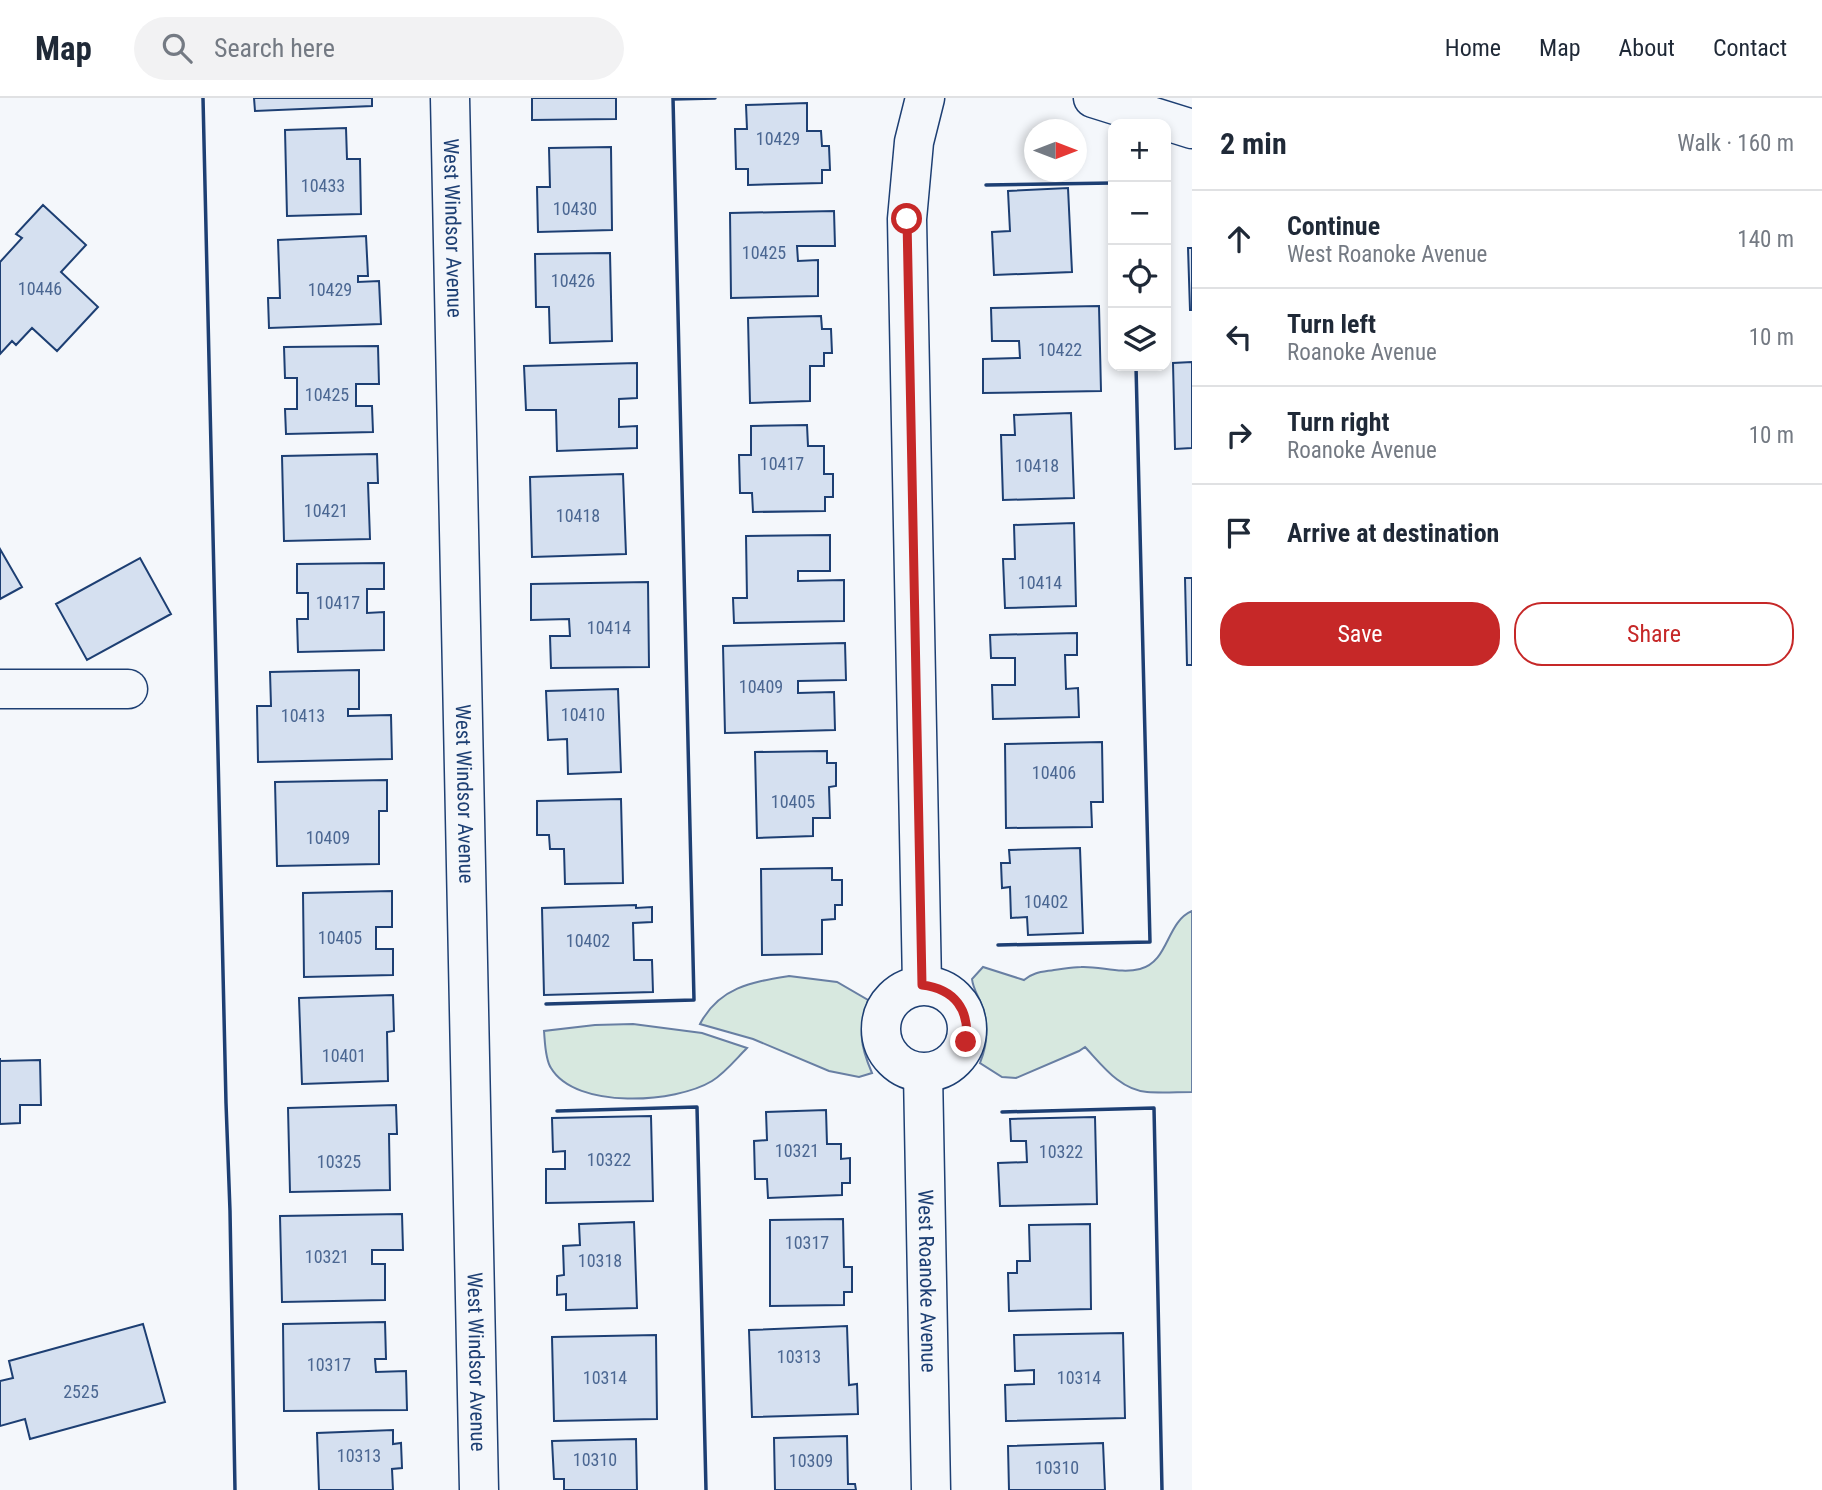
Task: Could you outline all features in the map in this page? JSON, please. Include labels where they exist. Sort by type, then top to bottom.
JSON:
[{"type":"street","name":"West Windsor Avenue","points":[[450,98],[479,1490]]},
{"type":"street","points":[[922,985],[907,219],[914,142],[925,98]]},
{"type":"street","points":[[1093,98],[1139,105],[1192,129]]},
{"type":"street","points":[[0,689],[128,689]]},
{"type":"street","points":[[922,985],[948,993],[965,1015],[968,1029],[960,1055],[937,1071],[923,1073],[909,1071],[896,1063],[886,1052],[881,1038],[881,1023],[886,1008],[895,997],[907,989],[922,985]]},
{"type":"street","name":"West Roanoke Avenue","points":[[923,1073],[931,1490]]},
{"type":"shaded area","points":[[1192,911],[1192,1092],[1147,1092],[1128,1087],[1112,1076],[1085,1047],[1016,1078],[1002,1077],[980,1063],[986,1042],[986,1020],[972,979],[983,967],[1024,980],[1038,973],[1074,967],[1125,971],[1140,969],[1157,959],[1177,924],[1183,916]]},
{"type":"shaded area","points":[[789,976],[837,982],[868,1000],[862,1037],[872,1073],[859,1077],[829,1071],[753,1039],[700,1024],[717,1002],[738,988]]},
{"type":"shaded area","points":[[633,1024],[702,1033],[747,1048],[712,1081],[675,1094],[652,1098],[627,1099],[582,1091],[564,1082],[551,1068],[544,1031]]},
{"type":"building","points":[[254,98],[372,98],[372,106],[255,111]]},
{"type":"building","points":[[532,98],[616,98],[616,119],[532,120]]},
{"type":"building","points":[[807,103],[807,131],[821,131],[822,146],[829,146],[830,170],[822,170],[822,183],[748,185],[748,169],[736,169],[735,129],[747,129],[746,105]]},
{"type":"building","points":[[346,128],[347,159],[360,159],[361,214],[287,216],[285,130]]},
{"type":"building","points":[[611,147],[612,230],[538,232],[537,187],[550,187],[549,148]]},
{"type":"building","points":[[1068,188],[1072,272],[994,275],[992,232],[1010,231],[1008,191]]},
{"type":"building","points":[[43,205],[86,245],[61,272],[98,307],[57,351],[32,328],[16,345],[12,341],[0,354],[0,262],[22,238],[16,234]]},
{"type":"building","points":[[834,211],[835,246],[797,246],[798,261],[818,260],[818,296],[731,298],[730,213]]},
{"type":"building","points":[[366,236],[368,276],[358,276],[358,282],[379,281],[381,324],[269,328],[268,298],[280,298],[278,240]]},
{"type":"building","points":[[1188,248],[1192,248],[1192,310],[1190,310]]},
{"type":"building","points":[[610,253],[612,341],[550,343],[549,307],[536,307],[535,254]]},
{"type":"building","points":[[1099,306],[1101,391],[983,393],[983,359],[1020,358],[1019,341],[992,341],[991,308]]},
{"type":"building","points":[[821,316],[822,329],[831,329],[832,353],[824,353],[824,366],[810,366],[810,401],[750,403],[748,318]]},
{"type":"building","points":[[378,346],[379,384],[356,384],[356,406],[372,406],[373,432],[286,434],[285,409],[297,409],[297,378],[285,378],[284,347]]},
{"type":"building","points":[[1192,362],[1192,448],[1175,449],[1173,363]]},
{"type":"building","points":[[637,363],[637,398],[619,399],[619,427],[637,426],[637,448],[557,451],[556,410],[526,410],[524,366]]},
{"type":"building","points":[[1071,413],[1074,498],[1003,500],[1001,435],[1015,435],[1014,415]]},
{"type":"building","points":[[807,425],[808,446],[824,446],[824,474],[833,474],[833,497],[825,497],[825,511],[753,512],[752,493],[740,493],[739,455],[751,455],[751,426]]},
{"type":"building","points":[[377,454],[378,483],[368,483],[370,539],[284,541],[282,456]]},
{"type":"building","points":[[623,474],[626,554],[532,557],[530,477]]},
{"type":"building","points":[[1074,523],[1076,606],[1005,608],[1003,559],[1015,559],[1014,525]]},
{"type":"building","points":[[830,535],[830,571],[798,571],[798,581],[844,580],[844,621],[734,623],[733,598],[747,598],[746,536]]},
{"type":"building","points":[[0,549],[22,587],[0,599]]},
{"type":"building","points":[[140,558],[171,614],[87,660],[56,604]]},
{"type":"building","points":[[384,563],[384,589],[367,589],[367,613],[384,612],[384,650],[298,652],[297,619],[308,619],[308,593],[297,593],[297,564]]},
{"type":"building","points":[[1185,578],[1192,578],[1192,665],[1187,665]]},
{"type":"building","points":[[648,582],[649,667],[551,668],[550,636],[570,636],[569,619],[531,620],[531,584]]},
{"type":"building","points":[[1077,633],[1077,655],[1065,655],[1066,689],[1078,688],[1079,717],[993,719],[992,685],[1015,685],[1015,658],[991,658],[990,635]]},
{"type":"building","points":[[845,643],[846,680],[798,681],[798,693],[834,692],[835,730],[725,733],[723,646]]},
{"type":"building","points":[[359,670],[359,709],[348,709],[348,716],[391,715],[392,759],[258,762],[257,706],[271,706],[270,672]]},
{"type":"building","points":[[618,689],[621,772],[568,774],[567,739],[548,740],[546,691]]},
{"type":"building","points":[[1102,742],[1103,802],[1091,802],[1092,827],[1006,828],[1005,744]]},
{"type":"building","points":[[827,751],[827,763],[836,763],[836,786],[829,787],[830,818],[813,818],[813,836],[757,838],[755,752]]},
{"type":"building","points":[[387,780],[387,811],[379,811],[379,864],[277,866],[275,782]]},
{"type":"building","points":[[621,799],[623,883],[565,884],[564,849],[550,849],[549,835],[537,835],[537,801]]},
{"type":"building","points":[[1080,848],[1083,933],[1028,935],[1027,917],[1011,918],[1010,887],[1002,888],[1001,863],[1010,863],[1009,850]]},
{"type":"building","points":[[832,868],[832,880],[842,880],[842,905],[835,905],[835,919],[822,920],[822,954],[762,955],[761,869]]},
{"type":"building","points":[[392,891],[392,927],[376,927],[376,949],[393,949],[393,975],[304,977],[303,893]]},
{"type":"building","points":[[636,905],[636,908],[652,907],[652,922],[633,923],[634,960],[652,960],[653,992],[544,995],[542,908]]},
{"type":"building","points":[[393,995],[394,1031],[387,1032],[388,1081],[302,1084],[299,998]]},
{"type":"building","points":[[40,1060],[41,1105],[20,1105],[20,1123],[0,1124],[0,1061]]},
{"type":"building","points":[[396,1105],[397,1134],[389,1134],[390,1190],[290,1192],[288,1108]]},
{"type":"building","points":[[826,1110],[827,1144],[841,1144],[841,1159],[850,1158],[850,1183],[842,1183],[842,1195],[768,1198],[767,1179],[755,1179],[754,1141],[767,1140],[766,1112]]},
{"type":"building","points":[[651,1116],[653,1201],[546,1203],[546,1169],[565,1169],[565,1151],[553,1152],[552,1118]]},
{"type":"building","points":[[1095,1117],[1097,1204],[1000,1206],[998,1163],[1027,1162],[1026,1141],[1011,1141],[1010,1119]]},
{"type":"building","points":[[402,1214],[403,1250],[372,1250],[372,1264],[385,1264],[385,1300],[282,1302],[280,1216]]},
{"type":"building","points":[[843,1219],[844,1267],[852,1267],[852,1292],[844,1292],[844,1305],[770,1306],[770,1220]]},
{"type":"building","points":[[634,1222],[637,1308],[566,1310],[566,1294],[557,1295],[557,1276],[564,1275],[563,1246],[580,1245],[579,1224]]},
{"type":"building","points":[[1090,1224],[1091,1309],[1009,1311],[1008,1273],[1017,1273],[1017,1261],[1030,1261],[1029,1225]]},
{"type":"building","points":[[385,1322],[386,1359],[375,1359],[376,1372],[406,1371],[407,1410],[284,1411],[283,1324]]},
{"type":"building","points":[[143,1324],[165,1402],[30,1439],[25,1419],[0,1426],[0,1381],[13,1378],[9,1361]]},
{"type":"building","points":[[847,1326],[849,1385],[857,1384],[858,1414],[752,1417],[749,1330]]},
{"type":"building","points":[[1123,1333],[1125,1418],[1006,1421],[1005,1385],[1034,1384],[1034,1370],[1015,1371],[1014,1335]]},
{"type":"building","points":[[656,1335],[657,1419],[554,1421],[552,1337]]},
{"type":"building","points":[[393,1430],[393,1444],[401,1443],[402,1468],[392,1469],[393,1490],[319,1490],[317,1433]]},
{"type":"building","points":[[847,1436],[848,1484],[855,1484],[856,1490],[775,1490],[774,1438]]},
{"type":"building","points":[[636,1439],[637,1490],[564,1490],[564,1479],[554,1479],[552,1441]]},
{"type":"building","points":[[1103,1443],[1105,1490],[1009,1490],[1008,1446]]},
{"type":"wall","points":[[203,98],[235,1490]]},
{"type":"wall","points":[[546,1004],[694,1000],[673,98]]},
{"type":"wall","points":[[673,99],[715,98]]},
{"type":"wall","points":[[986,185],[1108,183]]},
{"type":"wall","points":[[998,945],[1150,942],[1136,371]]},
{"type":"wall","points":[[557,1111],[697,1107],[706,1490]]},
{"type":"wall","points":[[1002,1112],[1154,1108],[1162,1490]]},
{"type":"route","points":[[907,219],[922,985],[948,993],[958,1003],[965,1015],[968,1029],[966,1042]]}]
